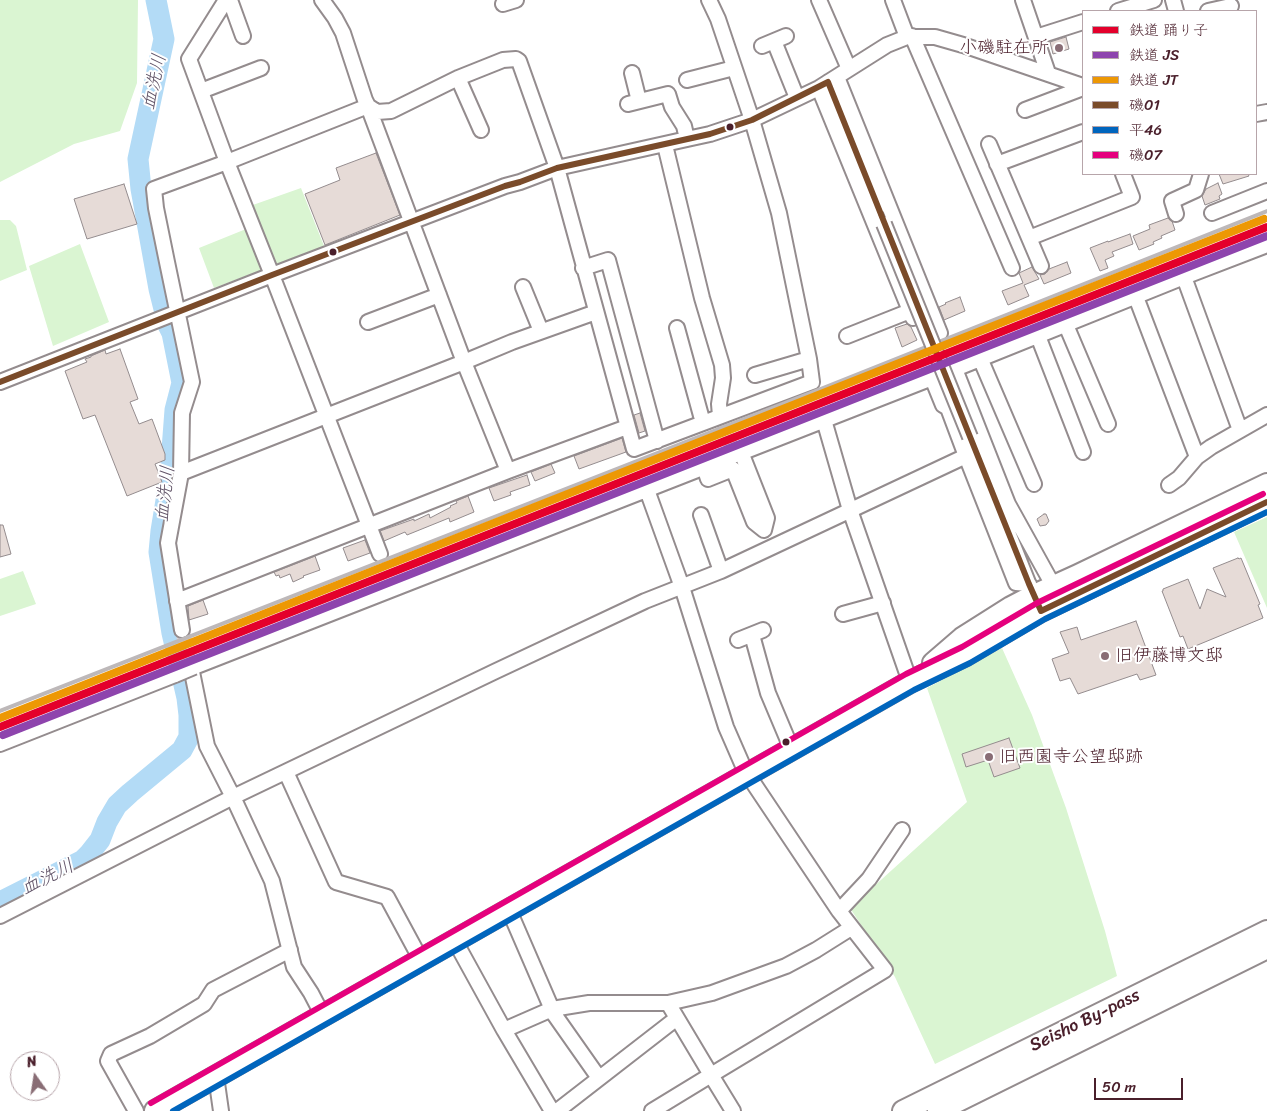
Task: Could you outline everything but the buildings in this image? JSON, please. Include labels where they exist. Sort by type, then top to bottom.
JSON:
[{"type":"highway","points":[[1034,597],[1267,484]]},
{"type":"highway","points":[[155,1111],[910,682],[962,638],[1011,607],[1267,502]]},
{"type":"highway","name":"Seisho By-pass","points":[[904,1111],[1267,931]]},
{"type":"highway","name":"Seisho By-pass","points":[[938,1111],[1267,948]]},
{"type":"street","points":[[228,0],[243,36]]},
{"type":"street","points":[[228,0],[189,59],[227,162],[380,554]]},
{"type":"street","points":[[322,0],[343,33],[365,100],[464,362],[508,471]]},
{"type":"street","points":[[368,106],[377,112],[391,111],[458,78],[503,60],[510,58],[519,61],[556,168],[634,450],[812,382],[779,213],[752,120],[718,19],[709,0]]},
{"type":"street","points":[[820,0],[833,79],[909,309]]},
{"type":"street","points":[[893,0],[1012,268]]},
{"type":"street","points":[[1023,0],[1048,73]]},
{"type":"street","points":[[1121,10],[1154,0]]},
{"type":"street","points":[[1036,37],[1082,22]]},
{"type":"street","points":[[0,382],[272,275],[556,168],[710,134],[752,120],[833,79],[887,44],[910,37],[935,37],[963,45],[1048,73],[1082,87]]},
{"type":"street","points":[[774,41],[797,98]]},
{"type":"street","points":[[201,91],[261,68]]},
{"type":"street","points":[[687,80],[734,68]]},
{"type":"street","points":[[632,73],[633,103],[668,94],[672,107],[684,126],[687,139]]},
{"type":"street","points":[[458,78],[481,130]]},
{"type":"street","points":[[833,79],[884,224],[1034,597]]},
{"type":"street","points":[[833,79],[940,333]]},
{"type":"street","points":[[1025,110],[1082,87]]},
{"type":"street","points":[[182,630],[168,543],[181,473],[182,413],[192,382],[170,315],[154,189],[368,106]]},
{"type":"street","points":[[998,164],[1082,132]]},
{"type":"street","points":[[989,144],[1041,266]]},
{"type":"street","points":[[665,145],[702,298],[722,365],[723,378],[719,404],[720,416]]},
{"type":"street","points":[[1029,238],[1132,197],[1123,175]]},
{"type":"street","points":[[1172,203],[1196,190],[1201,175]]},
{"type":"street","points":[[1212,213],[1267,191]]},
{"type":"street","points":[[0,744],[704,466],[739,455],[1267,245]]},
{"type":"street","points":[[584,268],[608,260],[657,442]]},
{"type":"street","points":[[1184,277],[1240,430]]},
{"type":"street","points":[[523,287],[541,331]]},
{"type":"street","points":[[368,322],[439,295]]},
{"type":"street","points":[[1136,296],[1197,458]]},
{"type":"street","points":[[847,336],[864,335],[909,309],[925,297]]},
{"type":"street","points":[[181,473],[512,342],[596,312]]},
{"type":"street","points":[[1066,325],[1108,424]]},
{"type":"street","points":[[677,328],[703,424]]},
{"type":"street","points":[[1038,336],[1083,452]]},
{"type":"street","points":[[980,358],[1034,484]]},
{"type":"street","points":[[755,375],[809,359]]},
{"type":"street","points":[[955,369],[1008,504],[1054,587]]},
{"type":"street","points":[[932,378],[943,405],[948,408],[1016,583],[1034,597]]},
{"type":"street","points":[[1169,485],[1179,478],[1197,458],[1211,447],[1267,414]]},
{"type":"street","points":[[824,420],[850,510],[910,682]]},
{"type":"street","points":[[177,601],[508,471],[627,427]]},
{"type":"street","points":[[739,455],[759,526]]},
{"type":"street","points":[[0,916],[232,797],[645,601],[721,571],[966,456]]},
{"type":"street","points":[[704,466],[708,478],[733,469],[759,526],[771,547]]},
{"type":"street","points":[[647,490],[682,587],[726,728],[748,775],[839,911],[885,970],[652,1111]]},
{"type":"street","points":[[701,515],[721,571]]},
{"type":"street","points":[[843,614],[883,603]]},
{"type":"street","points":[[738,640],[757,632],[768,693],[792,750]]},
{"type":"street","points":[[194,668],[203,703],[207,746],[272,881],[294,967],[311,993],[322,1016]]},
{"type":"street","points":[[286,772],[336,882],[387,897],[421,960]]},
{"type":"street","points":[[839,911],[869,879],[902,830]]},
{"type":"street","points":[[509,910],[552,1009],[599,1078]]},
{"type":"street","points":[[504,1030],[552,1009],[589,1003],[668,1003],[712,993],[786,966],[851,928]]},
{"type":"street","points":[[455,941],[504,1030],[552,1111]]},
{"type":"street","points":[[136,1111],[108,1061],[111,1054],[150,1036],[204,1004],[214,990],[290,950]]},
{"type":"street","points":[[668,1003],[733,1111]]},
{"type":"street","points":[[557,1111],[677,1018]]},
{"type":"street","points":[[216,1076],[221,1111]]},
{"type":"green space","points":[[0,0],[138,0],[137,83],[120,131],[74,144],[0,182]]},
{"type":"green space","points":[[301,188],[324,246],[272,266],[250,206]]},
{"type":"green space","points":[[0,220],[10,220],[16,226],[27,270],[0,281]]},
{"type":"green space","points":[[251,227],[267,268],[214,288],[199,248]]},
{"type":"green space","points":[[80,244],[109,322],[53,346],[29,266]]},
{"type":"green space","points":[[1267,517],[1267,608],[1234,532]]},
{"type":"green space","points":[[23,571],[36,604],[0,616],[0,579]]},
{"type":"green space","points":[[1002,648],[1032,715],[1066,808],[1105,931],[1117,976],[935,1064],[895,977],[850,908],[967,802],[927,688]]},
{"type":"waterway","name":"血洗川","points":[[0,902],[83,860],[100,840],[107,822],[117,805],[182,750],[189,737],[187,698],[172,633],[159,552],[170,476],[175,410],[182,383],[172,333],[168,325],[159,289],[141,189],[138,159],[164,39],[156,0]]},
{"type":"tunnel","points":[[720,416],[736,457]]},
{"type":"tunnel","points":[[182,630],[192,672]]},
{"type":"railway","points":[[0,711],[823,388],[1267,211]]},
{"type":"rail line","name":"JT","points":[[0,718],[1264,219]]},
{"type":"rail line","name":"踊り子","points":[[0,727],[1267,227]]},
{"type":"rail line","name":"JS","points":[[3,735],[1267,236]]},
{"type":"transit line","name":"磯01","points":[[828,82],[1041,611],[1267,502]]},
{"type":"transit line","name":"磯01","points":[[0,382],[505,186],[557,168],[710,134],[752,120],[828,82]]},
{"type":"transit line","name":"磯07","points":[[151,1103],[906,674],[962,647],[1037,603],[1263,494]]},
{"type":"transit line","name":"平46","points":[[173,1111],[914,690],[970,663],[1045,619],[1267,512]]},
{"type":"place","name":"小磯駐在所","points":[[1059,48]]},
{"type":"place","name":"旧伊藤博文邸","points":[[1105,656]]},
{"type":"place","name":"旧西園寺公望邸跡","points":[[989,757]]}]
